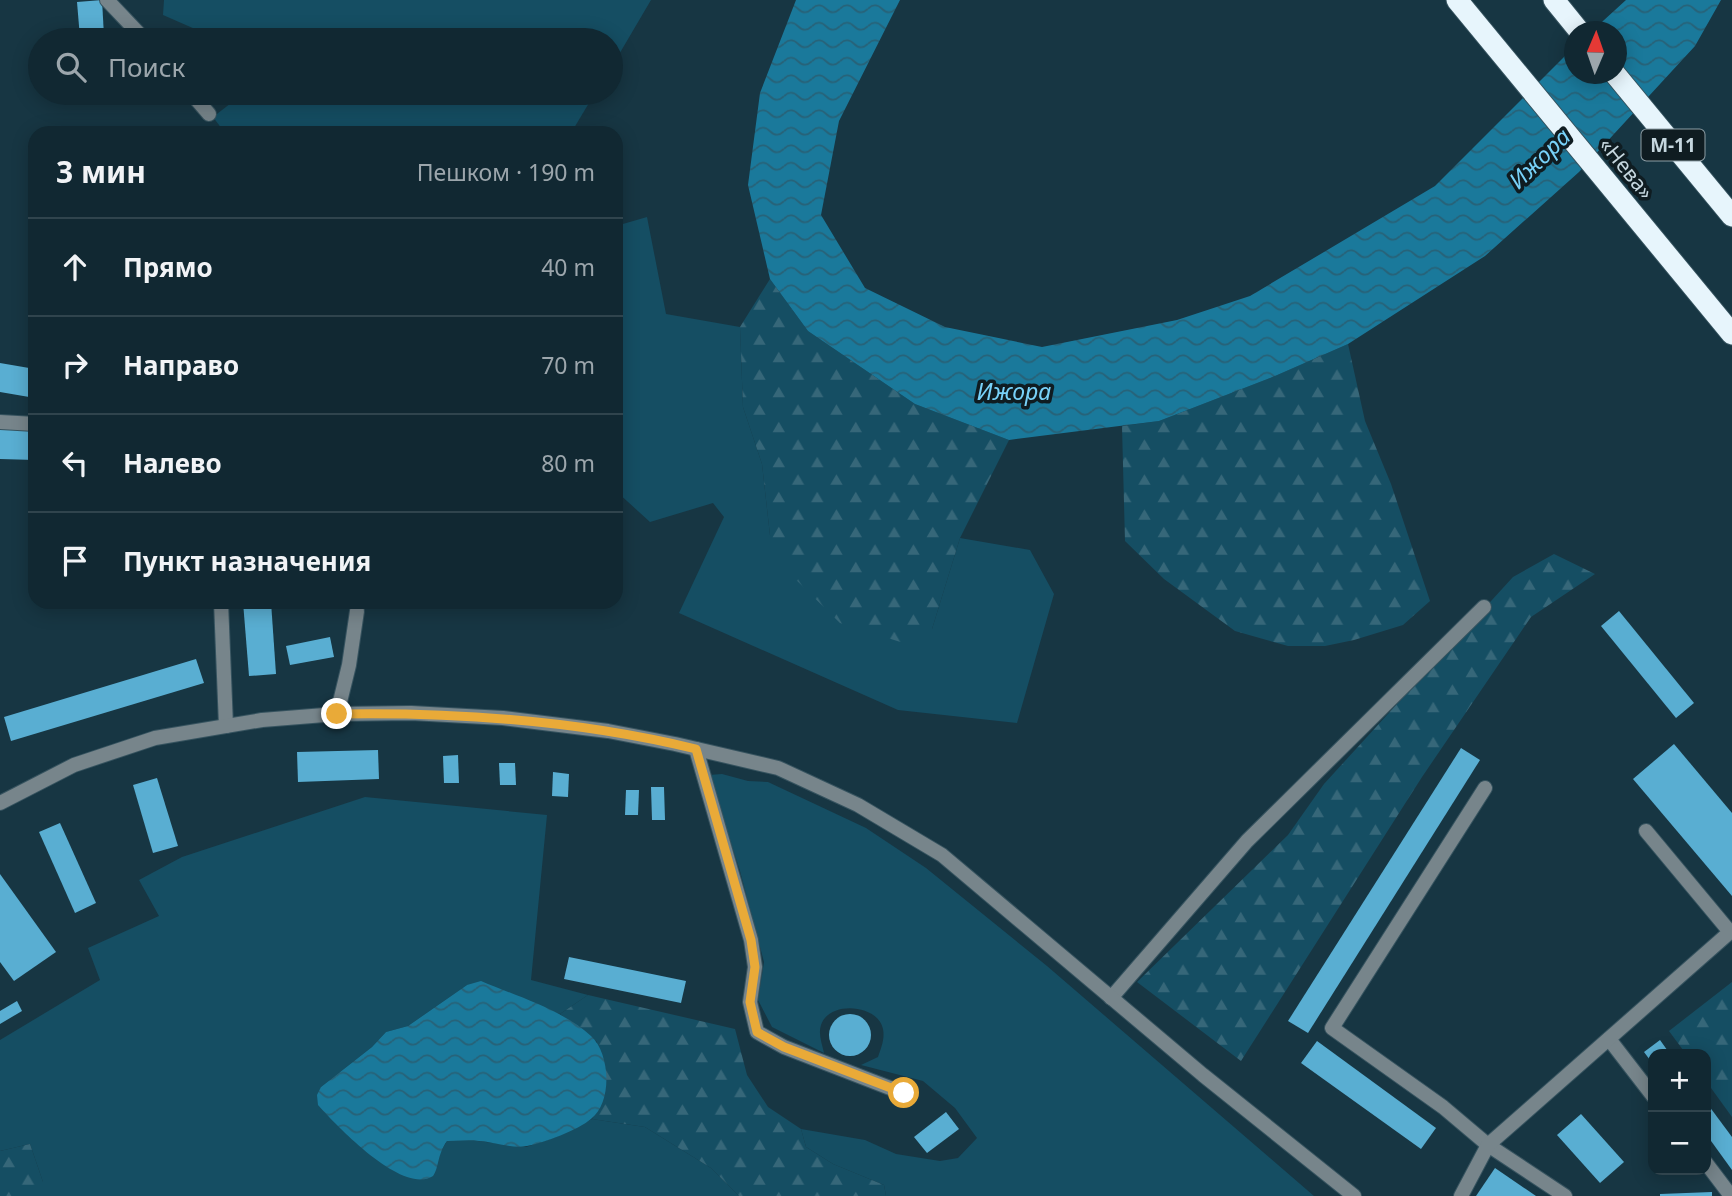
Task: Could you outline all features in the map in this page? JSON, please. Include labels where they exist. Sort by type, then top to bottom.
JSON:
[{"type":"highway","name":"«Нева»","points":[[1457,0],[1732,334]]},
{"type":"highway","points":[[1554,0],[1571,21]]},
{"type":"highway","name":"М-11","points":[[1623,84],[1732,216]]},
{"type":"street","points":[[107,0],[134,28]]},
{"type":"street","points":[[201,105],[209,114]]},
{"type":"street","points":[[0,422],[28,424]]},
{"type":"street","points":[[1111,998],[1247,841],[1484,607]]},
{"type":"street","points":[[220,609],[226,726]]},
{"type":"street","points":[[337,714],[349,665],[357,611]]},
{"type":"street","points":[[0,803],[74,765],[155,738],[262,720],[337,714],[411,713],[503,718],[608,731],[778,768],[858,805],[942,855],[1111,998],[1354,1196]]},
{"type":"street","points":[[696,749],[751,940],[755,967],[750,1002],[757,1032],[784,1047],[904,1093]]},
{"type":"street","points":[[1485,788],[1332,1028],[1443,1107],[1488,1145],[1565,1196]]},
{"type":"street","points":[[1461,1196],[1488,1145],[1730,932],[1646,831]]},
{"type":"street","points":[[1609,1039],[1648,1090]]},
{"type":"street","points":[[1711,1170],[1731,1196]]},
{"type":"green space","points":[[164,0],[651,0],[623,48],[623,28],[193,28],[163,15]]},
{"type":"green space","points":[[228,105],[588,105],[575,126],[220,126],[213,117]]},
{"type":"green space","points":[[647,217],[666,314],[740,327],[743,407],[762,464],[770,535],[932,629],[960,538],[1030,550],[1054,594],[1017,723],[898,710],[679,613],[724,517],[713,503],[650,522],[623,497],[623,224]]},
{"type":"green space","points":[[770,279],[808,331],[915,404],[1009,440],[960,538],[932,629],[910,645],[840,623],[782,566],[770,535],[762,464],[743,407],[740,327]]},
{"type":"green space","points":[[1348,344],[1365,421],[1391,484],[1430,601],[1403,625],[1325,646],[1288,646],[1235,631],[1164,579],[1125,541],[1122,426],[1159,421]]},
{"type":"green space","points":[[1554,554],[1595,574],[1531,617],[1422,777],[1241,1061],[1137,982],[1288,835],[1324,784],[1513,577]]},
{"type":"green space","points":[[722,774],[748,781],[768,782],[866,828],[926,868],[1047,966],[1314,1196],[886,1196],[884,1185],[833,1164],[806,1147],[801,1129],[865,1140],[896,1154],[940,1161],[958,1158],[977,1138],[955,1108],[923,1081],[861,1065],[878,1057],[882,1043],[883,1029],[872,1014],[853,1008],[833,1012],[826,1017],[820,1032],[824,1053],[772,1027],[758,1000],[764,962],[740,871],[709,775]]},
{"type":"green space","points":[[365,797],[547,815],[531,980],[588,995],[560,1014],[467,985],[408,1026],[386,1032],[372,1047],[321,1087],[437,1167],[437,1158],[447,1141],[478,1141],[526,1147],[556,1137],[592,1119],[645,1127],[711,1168],[739,1196],[43,1196],[43,1182],[30,1144],[0,1151],[0,1040],[100,980],[88,948],[159,916],[139,880],[182,857]]},
{"type":"green space","points":[[1732,982],[1732,1117],[1711,1088],[1711,1049],[1682,1049],[1669,1031]]},
{"type":"green space","points":[[588,995],[735,1029],[747,1075],[768,1107],[801,1129],[806,1147],[833,1164],[884,1185],[886,1196],[739,1196],[711,1168],[645,1127],[592,1119],[599,1109],[597,1042],[560,1014]]},
{"type":"green space","points":[[30,1144],[43,1182],[43,1196],[0,1196],[0,1151]]},
{"type":"water","name":"Ижора","points":[[796,0],[900,0],[839,121],[821,215],[865,288],[945,327],[1042,347],[1177,320],[1250,296],[1435,186],[1564,57],[1564,84],[1627,84],[1627,21],[1603,21],[1626,0],[1721,0],[1695,46],[1579,172],[1485,256],[1348,344],[1159,421],[1009,440],[915,404],[808,331],[770,279],[748,185],[760,93]]},
{"type":"water","points":[[481,981],[553,1011],[591,1036],[605,1065],[606,1090],[603,1101],[598,1111],[585,1123],[560,1136],[534,1144],[516,1147],[479,1141],[447,1141],[433,1176],[420,1180],[405,1176],[388,1168],[354,1142],[318,1105],[317,1095],[321,1087],[372,1047],[386,1032],[408,1026],[467,985]]},
{"type":"building","points":[[102,0],[104,28],[79,28],[77,2]]},
{"type":"building","points":[[0,363],[28,368],[28,397],[0,392]]},
{"type":"building","points":[[0,429],[28,431],[28,460],[0,459]]},
{"type":"building","points":[[244,609],[271,609],[276,674],[249,676]]},
{"type":"building","points":[[1619,611],[1694,703],[1676,718],[1601,626]]},
{"type":"building","points":[[330,637],[334,657],[290,665],[286,646]]},
{"type":"building","points":[[196,659],[204,683],[11,741],[4,717]]},
{"type":"building","points":[[1674,744],[1732,813],[1732,896],[1633,779]]},
{"type":"building","points":[[1461,748],[1480,760],[1308,1033],[1288,1021]]},
{"type":"building","points":[[378,750],[379,779],[298,782],[297,752]]},
{"type":"building","points":[[458,755],[459,783],[444,783],[443,756]]},
{"type":"building","points":[[499,763],[515,763],[516,785],[500,785]]},
{"type":"building","points":[[553,772],[569,774],[568,797],[552,796]]},
{"type":"building","points":[[157,778],[178,846],[153,853],[133,785]]},
{"type":"building","points":[[651,787],[664,787],[665,820],[652,820]]},
{"type":"building","points":[[626,790],[639,790],[638,815],[625,815]]},
{"type":"building","points":[[60,823],[96,903],[75,913],[39,832]]},
{"type":"building","points":[[0,874],[56,952],[14,981],[0,962]]},
{"type":"building","points":[[569,957],[686,981],[681,1003],[564,979]]},
{"type":"building","points":[[17,1001],[22,1011],[0,1024],[0,1011]]},
{"type":"building","points":[[850,1014],[865,1020],[871,1035],[865,1050],[850,1056],[835,1050],[829,1035],[835,1020]]},
{"type":"building","points":[[1660,1040],[1666,1049],[1648,1049]]},
{"type":"building","points":[[1317,1041],[1436,1128],[1421,1149],[1301,1063]]},
{"type":"building","points":[[1711,1109],[1732,1137],[1732,1170],[1711,1141]]},
{"type":"building","points":[[946,1112],[959,1129],[927,1153],[914,1137]]},
{"type":"building","points":[[1581,1114],[1624,1162],[1600,1183],[1557,1135]]},
{"type":"building","points":[[1495,1168],[1536,1196],[1476,1196]]},
{"type":"building","points":[[1712,1192],[1712,1196],[1660,1196],[1660,1194]]},
{"type":"route","points":[[337,714],[411,713],[503,718],[608,731],[696,749],[751,940],[755,967],[750,1002],[757,1032],[784,1047],[904,1093]]}]
